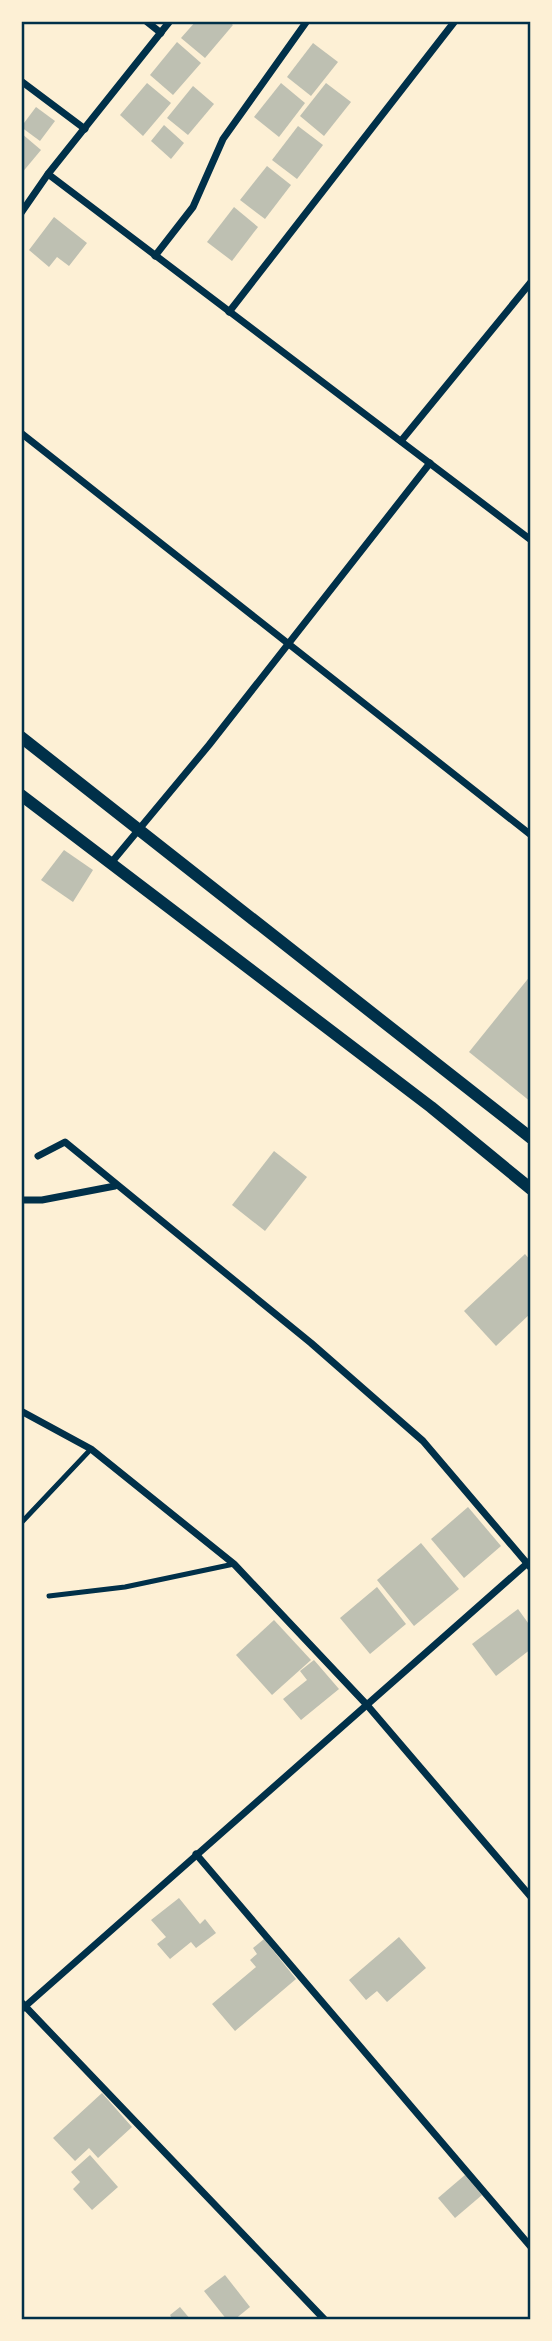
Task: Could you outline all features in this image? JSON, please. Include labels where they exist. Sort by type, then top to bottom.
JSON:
[{"type":"street","points":[[146,21],[161,33]]},
{"type":"street","points":[[21,213],[48,174],[170,21]]},
{"type":"street","points":[[155,256],[193,207],[223,139],[307,21]]},
{"type":"street","points":[[229,312],[455,21]]},
{"type":"street","points":[[21,81],[85,129]]},
{"type":"street","points":[[48,174],[531,540]]},
{"type":"street","points":[[401,441],[531,282]]},
{"type":"street","points":[[21,433],[531,835]]},
{"type":"street","points":[[111,863],[139,832],[288,646],[430,463]]},
{"type":"street","points":[[21,737],[531,1138]]},
{"type":"street","points":[[21,795],[431,1107],[531,1189]]},
{"type":"street","points":[[38,1156],[65,1142],[115,1186],[310,1343],[423,1441],[530,1564],[22,2007],[325,2320]]},
{"type":"street","points":[[21,1200],[42,1200],[115,1186]]},
{"type":"street","points":[[21,1410],[91,1449],[234,1564],[367,1705],[531,1897]]},
{"type":"street","points":[[197,1854],[531,2247]]},
{"type":"lane","points":[[21,1523],[91,1449]]},
{"type":"lane","points":[[49,1596],[125,1587],[234,1564]]},
{"type":"building","points":[[196,21],[228,21],[233,25],[205,58],[181,38]]},
{"type":"building","points":[[177,42],[201,63],[173,95],[150,75]]},
{"type":"building","points":[[313,43],[338,62],[311,96],[287,77]]},
{"type":"building","points":[[147,83],[171,103],[143,136],[120,115]]},
{"type":"building","points":[[281,83],[305,103],[279,137],[254,117]]},
{"type":"building","points":[[326,83],[351,102],[324,136],[300,116]]},
{"type":"building","points":[[193,86],[214,104],[188,135],[167,118]]},
{"type":"building","points":[[36,107],[55,121],[40,141],[21,127]]},
{"type":"building","points":[[164,125],[184,143],[171,159],[151,141]]},
{"type":"building","points":[[298,126],[323,145],[297,179],[272,160]]},
{"type":"building","points":[[21,133],[41,150],[21,174]]},
{"type":"building","points":[[267,166],[291,185],[265,219],[240,200]]},
{"type":"building","points":[[234,207],[258,227],[232,261],[207,242]]},
{"type":"building","points":[[54,217],[87,243],[69,266],[57,257],[49,267],[29,250]]},
{"type":"building","points":[[64,850],[93,870],[73,902],[41,880]]},
{"type":"building","points":[[531,975],[531,1102],[469,1052]]},
{"type":"building","points":[[274,1151],[307,1177],[265,1231],[232,1205]]},
{"type":"building","points":[[525,1254],[531,1261],[531,1313],[496,1346],[464,1311]]},
{"type":"building","points":[[468,1507],[501,1546],[464,1578],[431,1539]]},
{"type":"building","points":[[421,1543],[459,1589],[414,1626],[377,1580]]},
{"type":"building","points":[[377,1587],[406,1624],[370,1654],[340,1618]]},
{"type":"building","points":[[518,1609],[531,1627],[531,1649],[496,1676],[472,1644]]},
{"type":"building","points":[[274,1620],[311,1660],[272,1695],[236,1655]]},
{"type":"building","points":[[314,1660],[339,1689],[301,1720],[283,1699],[307,1680],[300,1671]]},
{"type":"building","points":[[179,1898],[200,1924],[205,1919],[216,1933],[196,1948],[191,1942],[170,1959],[157,1944],[166,1937],[151,1920]]},
{"type":"building","points":[[399,1937],[426,1968],[387,2002],[377,1991],[366,2000],[349,1980]]},
{"type":"building","points":[[264,1939],[296,1979],[235,2031],[212,2004],[256,1967],[250,1960],[257,1954],[253,1948]]},
{"type":"building","points":[[102,2093],[132,2127],[98,2158],[89,2148],[75,2161],[53,2138]]},
{"type":"building","points":[[90,2155],[118,2187],[92,2210],[73,2189],[80,2182],[71,2172]]},
{"type":"building","points":[[465,2175],[482,2195],[455,2218],[438,2198]]},
{"type":"building","points":[[225,2275],[250,2307],[234,2320],[227,2320],[204,2291]]},
{"type":"building","points":[[180,2307],[191,2320],[173,2320],[170,2315]]}]
